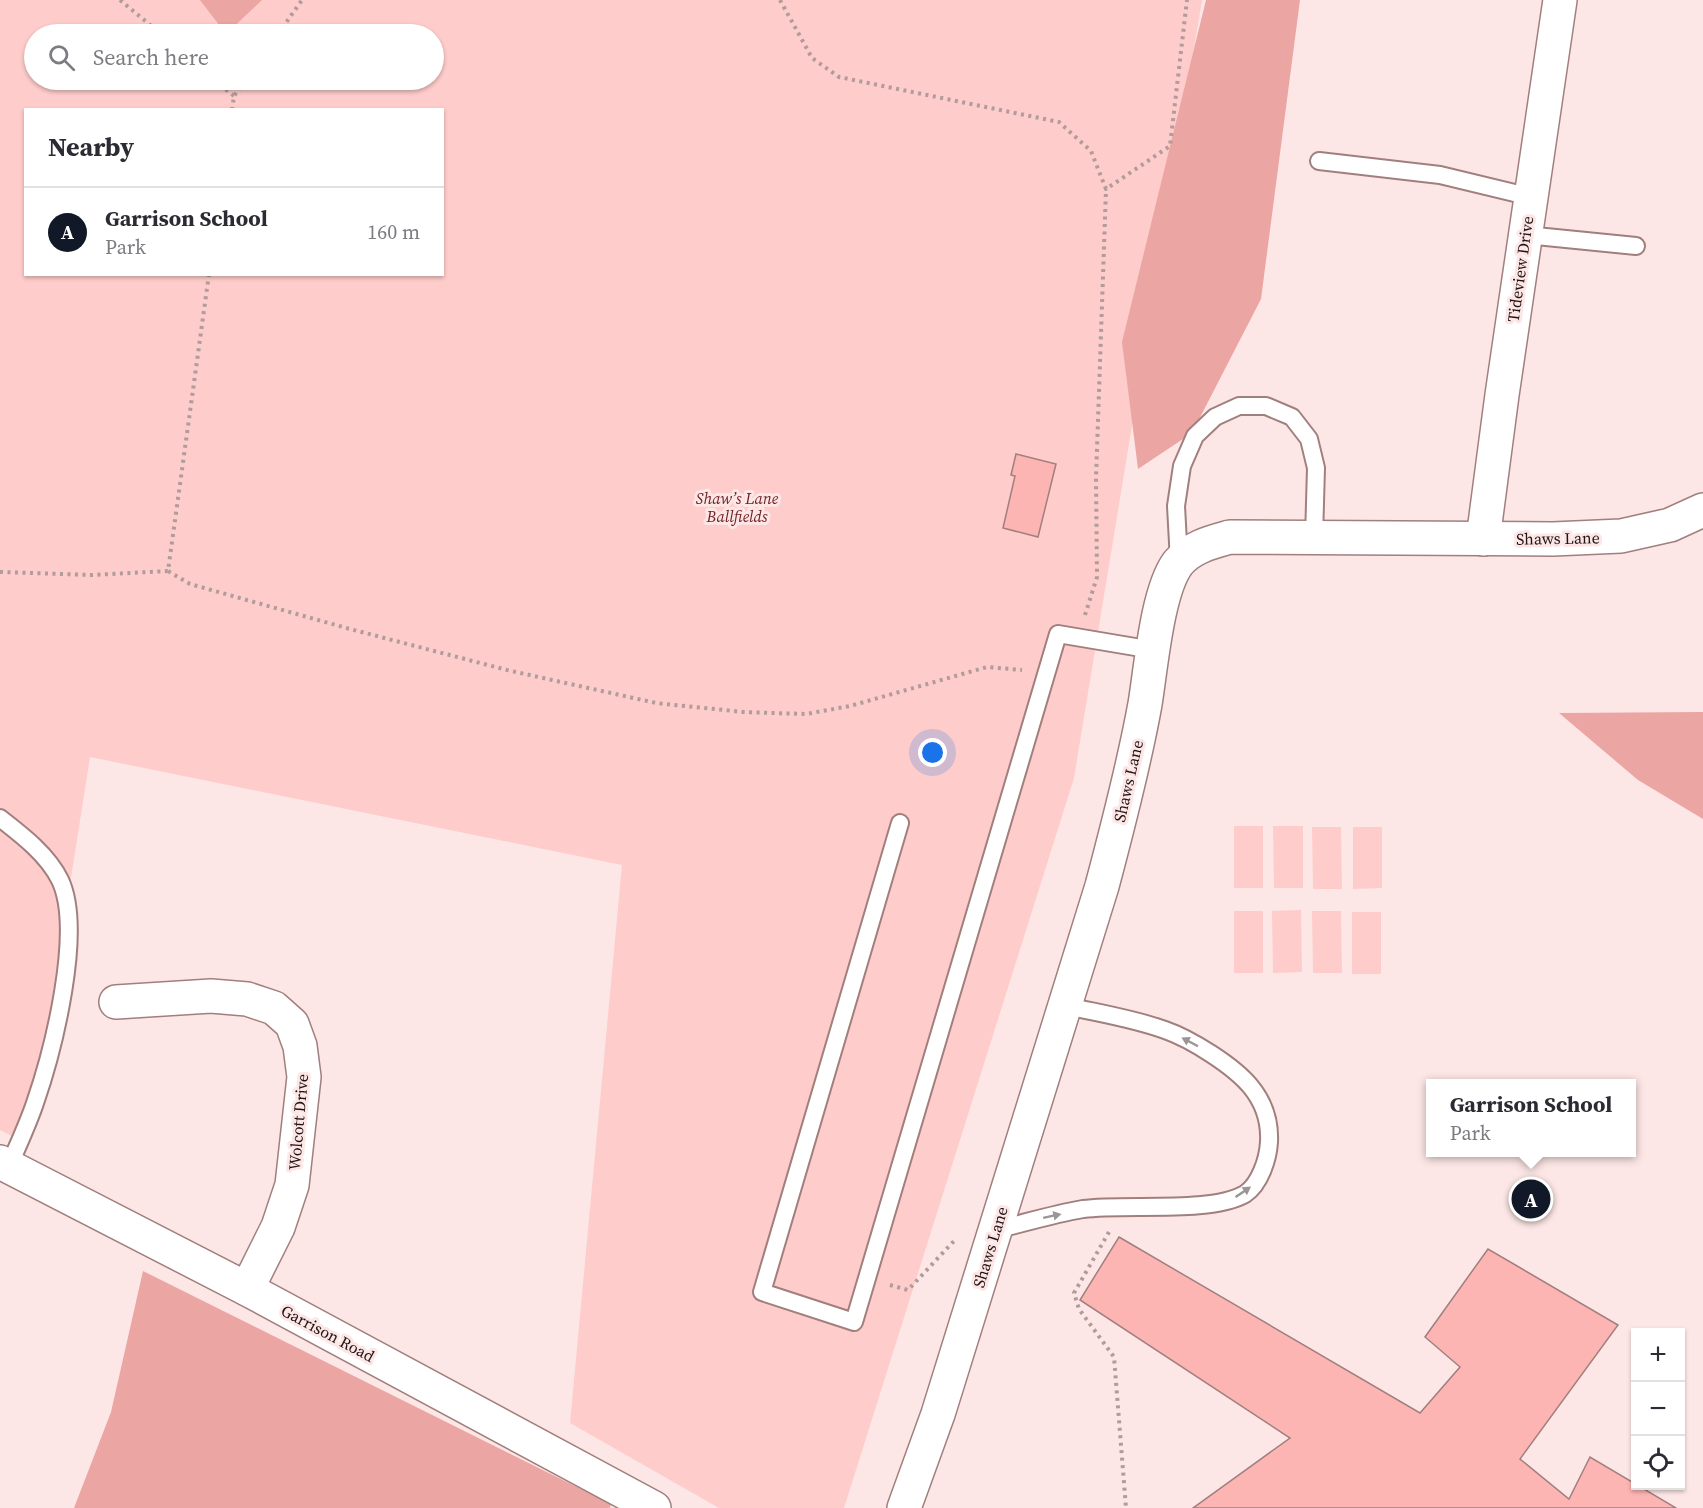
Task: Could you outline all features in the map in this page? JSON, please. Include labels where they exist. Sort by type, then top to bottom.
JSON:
[{"type":"street","name":"Tideview Drive","points":[[1484,539],[1502,395],[1560,0]]},
{"type":"street","name":"Shaws Lane","points":[[904,1508],[938,1414],[1063,1005],[1102,886],[1121,814],[1145,705],[1166,585],[1179,562],[1202,545],[1230,537],[1553,539],[1621,536],[1670,525],[1703,510]]},
{"type":"street","name":"Wolcott Drive","points":[[116,1002],[211,996],[247,999],[274,1008],[292,1024],[300,1046],[304,1077],[292,1185],[278,1227],[247,1289]]},
{"type":"street","name":"Garrison Road","points":[[4,1164],[247,1289],[654,1508]]},
{"type":"lane","points":[[1319,161],[1440,175],[1531,197]]},
{"type":"lane","points":[[1526,235],[1636,246]]},
{"type":"lane","points":[[1179,562],[1176,506],[1182,466],[1195,436],[1215,417],[1239,406],[1266,406],[1292,417],[1309,439],[1316,468],[1314,538]]},
{"type":"lane","points":[[900,823],[762,1292],[854,1322],[1058,634],[1153,650]]},
{"type":"lane","points":[[0,818],[45,858],[60,879],[68,903],[69,929],[66,974],[50,1053],[35,1104],[4,1164]]},
{"type":"lane","points":[[995,1230],[1084,1209],[1228,1201],[1247,1193],[1260,1175],[1269,1153],[1270,1128],[1264,1107],[1251,1087],[1230,1068],[1167,1030],[1063,1005]]},
{"type":"path","points":[[120,0],[149,24]]},
{"type":"path","points":[[285,24],[302,0]]},
{"type":"path","points":[[780,0],[812,58],[839,77],[1059,122],[1091,151],[1106,189],[1095,478],[1097,577],[1078,637]]},
{"type":"path","points":[[1106,189],[1170,146],[1187,0]]},
{"type":"path","points":[[226,90],[234,96]]},
{"type":"path","points":[[232,108],[234,96],[238,90]]},
{"type":"path","points":[[168,571],[209,276]]},
{"type":"path","points":[[0,572],[92,575],[168,571],[190,584],[507,670],[656,703],[743,712],[806,714],[850,706],[987,667],[1047,672]]},
{"type":"path","points":[[1113,1226],[1074,1293],[1079,1309],[1114,1357],[1126,1508]]},
{"type":"path","points":[[909,1290],[954,1241]]},
{"type":"green space","name":"Shaw’s Lane Ballfields","points":[[0,0],[1202,0],[1074,778],[844,1508],[719,1508],[570,1423],[622,865],[90,757],[29,1145],[0,1130]]},
{"type":"green space","points":[[1234,826],[1263,826],[1263,888],[1234,888]]},
{"type":"green space","points":[[1273,826],[1303,826],[1303,888],[1274,888]]},
{"type":"green space","points":[[1312,827],[1341,827],[1342,889],[1313,889]]},
{"type":"green space","points":[[1353,827],[1382,827],[1382,888],[1353,889]]},
{"type":"green space","points":[[1301,910],[1302,972],[1273,973],[1272,911]]},
{"type":"green space","points":[[1234,911],[1263,911],[1263,973],[1234,973]]},
{"type":"green space","points":[[1312,911],[1341,911],[1342,973],[1313,973]]},
{"type":"green space","points":[[1352,912],[1381,912],[1381,974],[1352,974]]},
{"type":"shaded area","points":[[200,0],[262,0],[237,24],[218,24]]},
{"type":"shaded area","points":[[1206,0],[1300,0],[1261,299],[1192,433],[1138,469],[1122,342]]},
{"type":"shaded area","points":[[1703,712],[1703,819],[1638,780],[1559,713]]},
{"type":"shaded area","points":[[143,1271],[611,1504],[610,1508],[74,1508],[111,1412]]},
{"type":"building","points":[[1016,454],[1056,464],[1038,537],[1003,528],[1015,476],[1011,475]]},
{"type":"building","points":[[1119,1237],[1420,1413],[1460,1367],[1425,1337],[1488,1249],[1618,1325],[1520,1459],[1569,1499],[1590,1457],[1631,1481],[1631,1490],[1646,1490],[1676,1508],[1193,1508],[1290,1438],[1080,1300]]},
{"type":"place","name":"Garrison School","points":[[1531,1199]]}]
